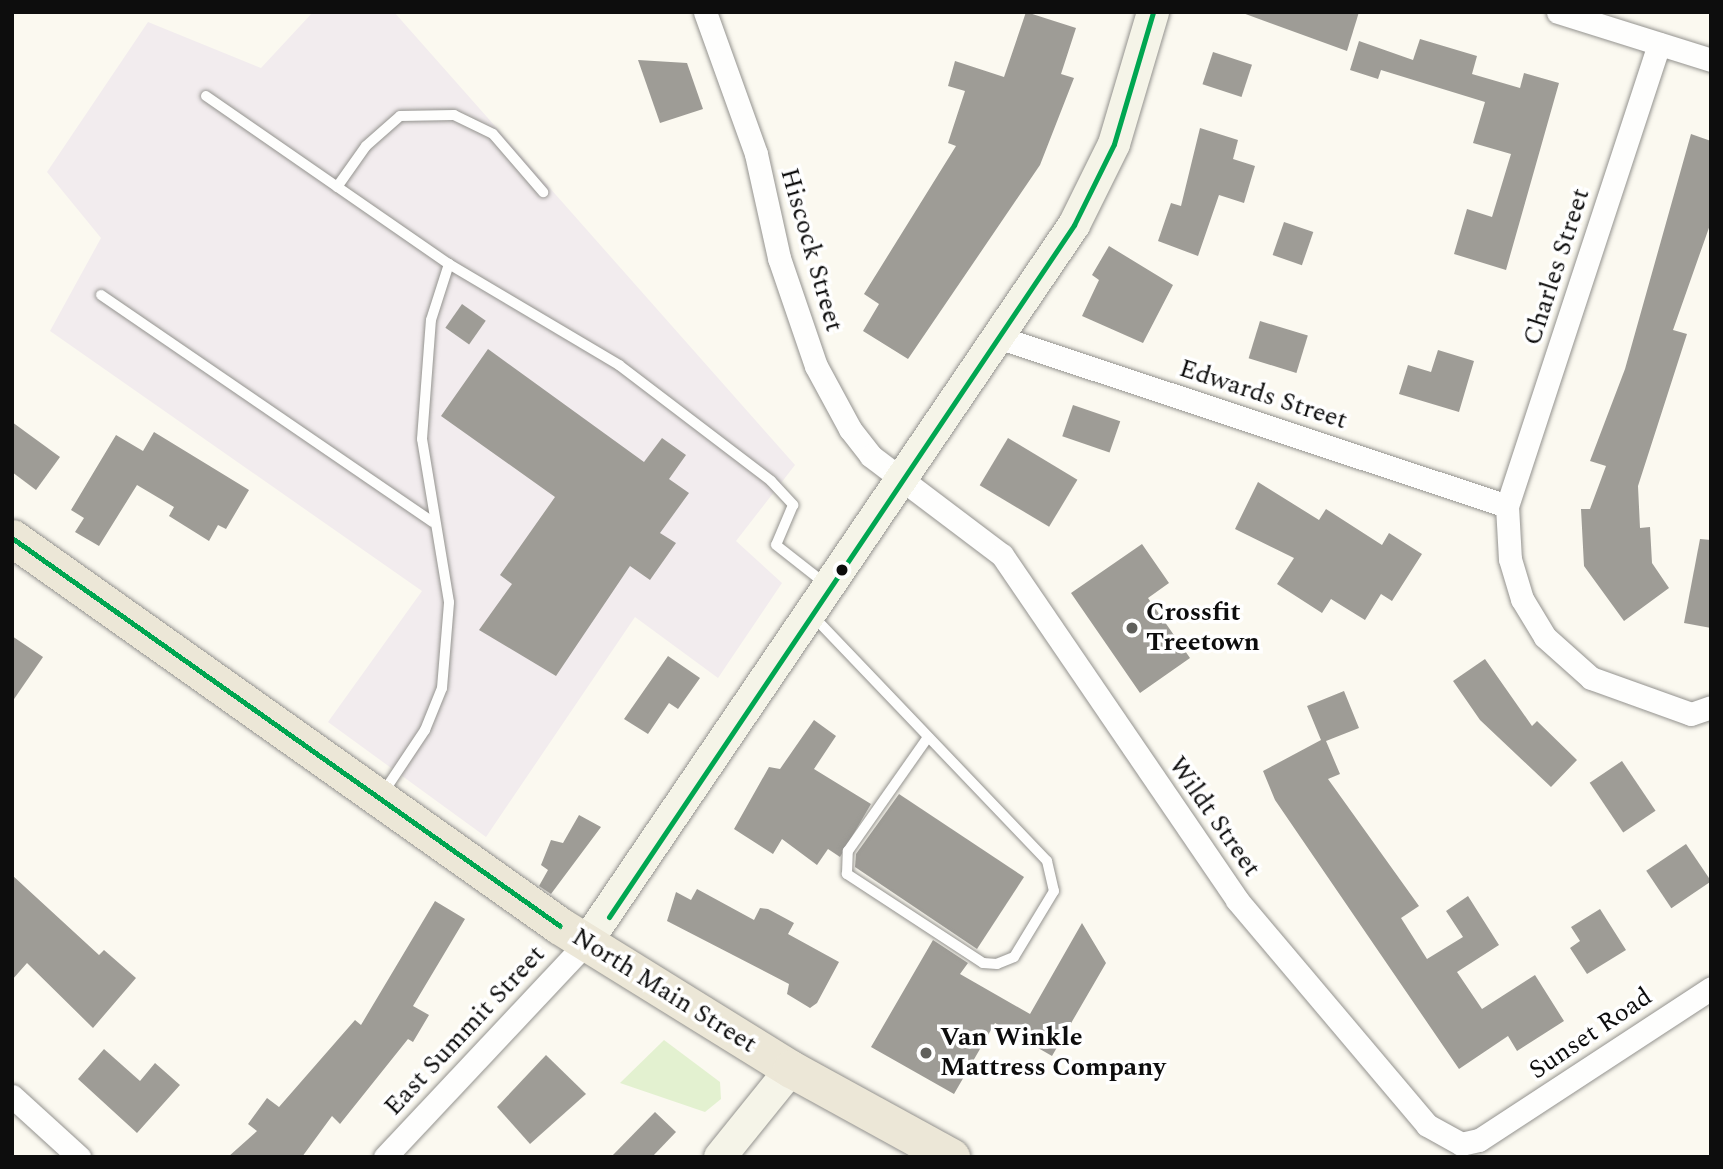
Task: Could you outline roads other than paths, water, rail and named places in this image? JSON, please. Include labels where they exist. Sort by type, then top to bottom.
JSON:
[{"type":"main road","name":"North Main Street","points":[[12,538],[586,943],[791,1069],[951,1157]]},
{"type":"street","name":"Hiscock Street","points":[[705,12],[755,154],[779,258],[816,366],[857,438],[901,481]]},
{"type":"street","points":[[586,943],[1001,338],[1074,225],[1114,145],[1153,12]]},
{"type":"street","points":[[1558,12],[1711,60]]},
{"type":"street","name":"Charles Street","points":[[1507,506],[1659,44]]},
{"type":"street","name":"Edwards Street","points":[[1001,338],[1507,506]]},
{"type":"street","name":"Wildt Street","points":[[901,481],[1002,555],[1237,900],[1427,1125],[1461,1144],[1502,1126]]},
{"type":"street","points":[[1507,506],[1510,559],[1522,599],[1545,637],[1591,678],[1646,703],[1691,714],[1711,707]]},
{"type":"street","name":"East Summit Street","points":[[385,1157],[586,943]]},
{"type":"street","name":"Sunset Road","points":[[1502,1126],[1711,988]]},
{"type":"street","points":[[720,1157],[791,1069]]},
{"type":"street","points":[[12,1096],[79,1157]]},
{"type":"lane","points":[[206,96],[449,264],[619,365],[771,481],[793,505],[776,545],[830,587]]},
{"type":"lane","points":[[337,187],[400,116],[454,115],[493,134],[544,192]]},
{"type":"lane","points":[[380,798],[425,730],[442,688],[449,602],[433,522],[422,439],[431,320],[449,264]]},
{"type":"lane","points":[[101,295],[433,522]]},
{"type":"lane","points":[[811,614],[1047,861],[1054,875],[1054,891],[1014,957],[997,964],[983,962],[847,874],[848,851],[928,737]]},
{"type":"place","name":"Crossfit Treetown","points":[[1132,628]]},
{"type":"place","name":"Van Winkle Mattress Company","points":[[926,1053]]}]
